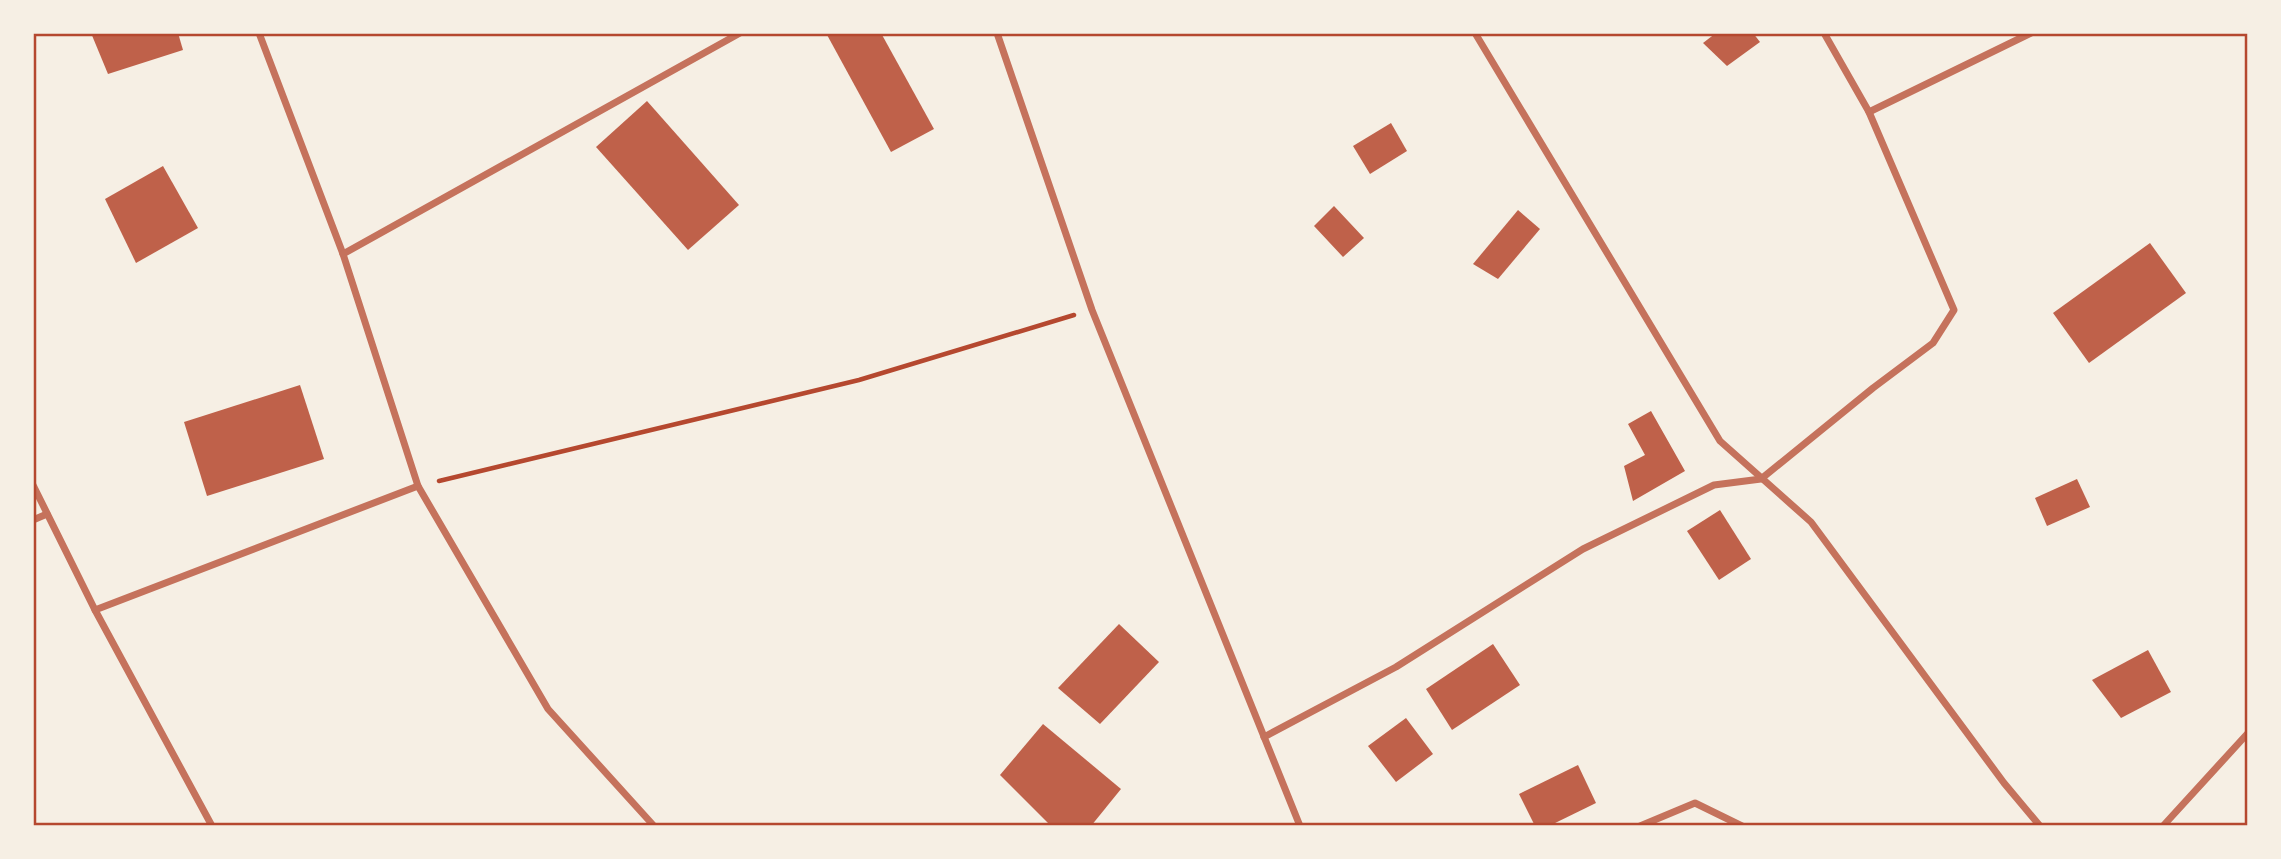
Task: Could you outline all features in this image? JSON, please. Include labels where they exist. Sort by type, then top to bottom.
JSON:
[{"type":"street","points":[[259,33],[343,254],[418,486],[548,709],[654,826]]},
{"type":"street","points":[[343,254],[740,33]]},
{"type":"street","points":[[997,33],[1092,310],[1300,826]]},
{"type":"street","points":[[1475,33],[1720,440],[1811,522],[2004,783],[2040,826]]},
{"type":"street","points":[[1264,737],[1396,667],[1583,549],[1714,485],[1761,479],[1872,388],[1933,343],[1954,310],[1869,111],[1824,33]]},
{"type":"street","points":[[1869,111],[2031,33]]},
{"type":"street","points":[[33,485],[95,610],[212,826]]},
{"type":"street","points":[[95,610],[418,486]]},
{"type":"street","points":[[33,520],[47,514]]},
{"type":"street","points":[[2163,826],[2247,735]]},
{"type":"street","points":[[1640,826],[1695,803],[1742,826]]},
{"type":"path","points":[[418,486],[859,380],[1092,310]]},
{"type":"building","points":[[91,33],[178,33],[183,50],[108,74]]},
{"type":"building","points":[[826,33],[881,33],[934,129],[891,152]]},
{"type":"building","points":[[1716,33],[1753,33],[1760,42],[1727,66],[1703,43]]},
{"type":"building","points":[[647,101],[739,205],[688,250],[596,147]]},
{"type":"building","points":[[1391,123],[1407,151],[1370,174],[1353,146]]},
{"type":"building","points":[[163,166],[198,228],[136,263],[105,199]]},
{"type":"building","points":[[1334,206],[1364,238],[1343,257],[1314,226]]},
{"type":"building","points":[[1518,210],[1540,229],[1498,279],[1473,264]]},
{"type":"building","points":[[2150,243],[2186,293],[2089,363],[2053,313]]},
{"type":"building","points":[[300,385],[324,459],[207,496],[184,422]]},
{"type":"building","points":[[1651,411],[1685,471],[1633,501],[1624,466],[1645,455],[1628,424]]},
{"type":"building","points":[[2077,479],[2090,507],[2047,526],[2035,498]]},
{"type":"building","points":[[1720,510],[1751,559],[1719,580],[1687,531]]},
{"type":"building","points":[[1119,624],[1159,662],[1100,724],[1058,688]]},
{"type":"building","points":[[1493,644],[1520,685],[1452,730],[1426,689]]},
{"type":"building","points":[[2148,650],[2171,692],[2121,718],[2092,680]]},
{"type":"building","points":[[1406,718],[1433,754],[1396,782],[1368,746]]},
{"type":"building","points":[[1043,724],[1121,789],[1091,826],[1051,826],[1000,775]]},
{"type":"building","points":[[1578,765],[1596,803],[1549,826],[1535,826],[1519,794]]}]
